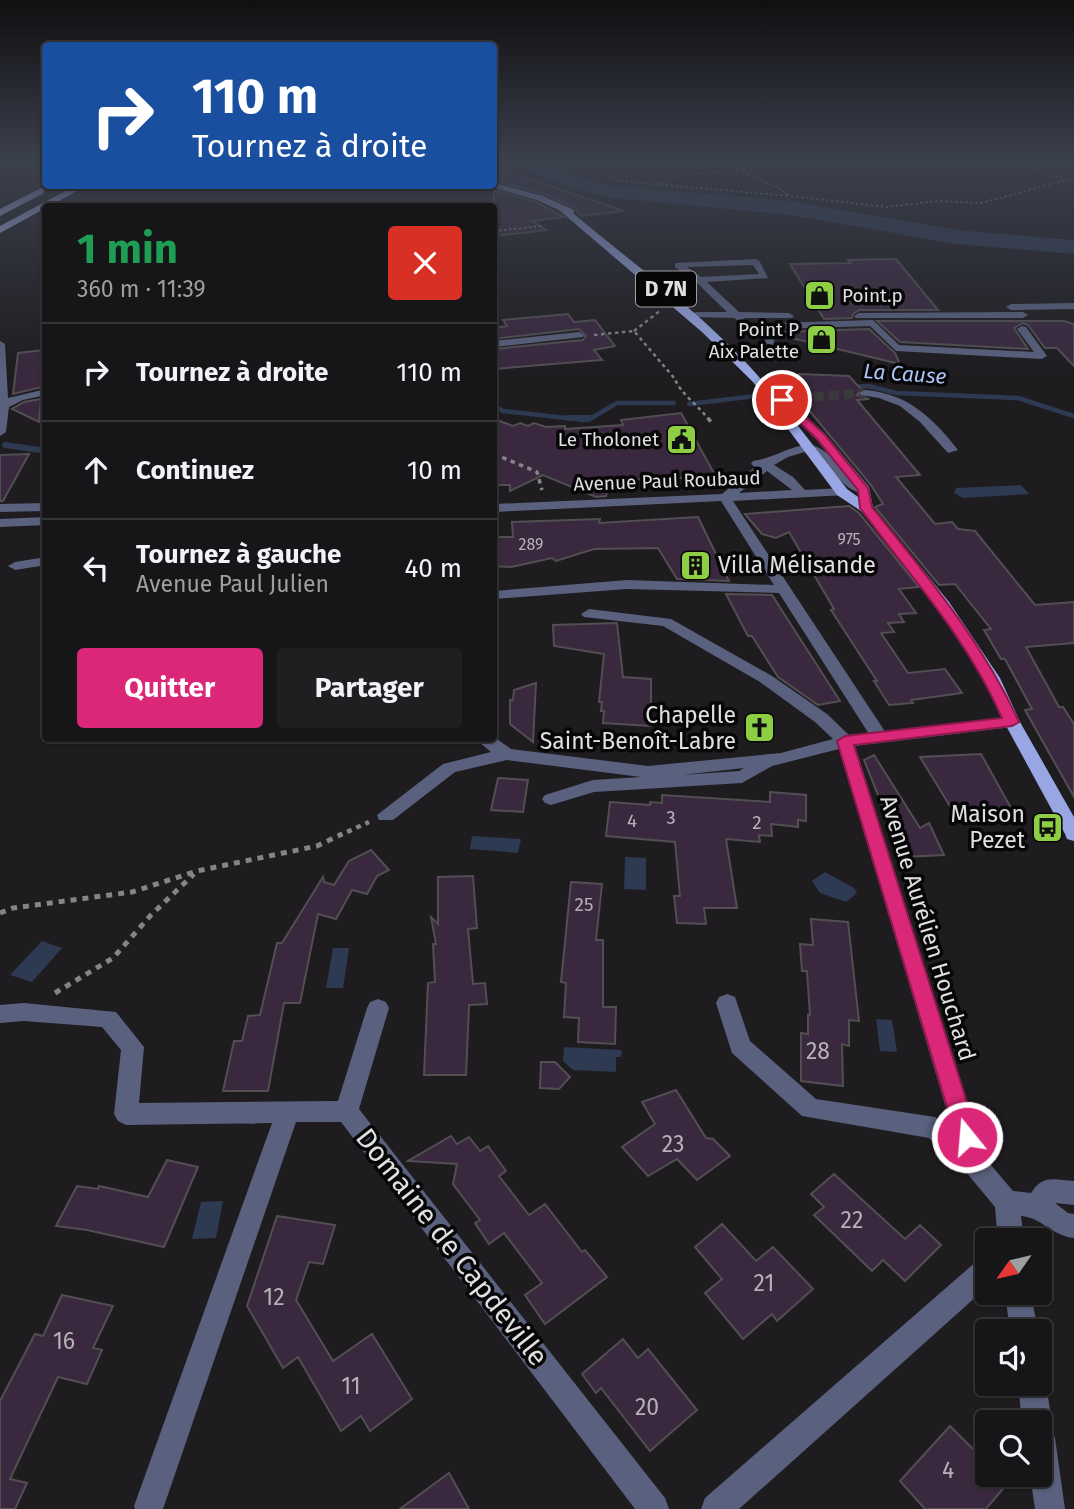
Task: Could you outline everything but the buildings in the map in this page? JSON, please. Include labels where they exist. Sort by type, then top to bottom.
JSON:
[{"type":"main road","name":"D 7N","points":[[590,231],[706,330],[760,380]]},
{"type":"main road","name":"D 7N","points":[[601,231],[713,329],[775,397],[821,437],[866,508],[944,605],[992,678],[1012,722],[1074,834]]},
{"type":"main road","name":"D 7N","points":[[775,397],[805,447]]},
{"type":"main road","points":[[854,488],[866,508]]},
{"type":"street","points":[[699,280],[765,276],[756,262],[678,265],[699,280],[740,318],[771,338],[774,326],[873,323],[896,348],[1042,356],[1022,328]]},
{"type":"street","points":[[716,264],[728,278]]},
{"type":"street","points":[[856,316],[873,310],[1074,306]]},
{"type":"street","points":[[696,315],[740,318],[1023,315]]},
{"type":"street","points":[[713,329],[740,318]]},
{"type":"street","points":[[497,344],[579,335]]},
{"type":"street","points":[[0,344],[3,405],[0,432]]},
{"type":"street","points":[[3,405],[20,397],[39,393]]},
{"type":"street","points":[[864,393],[886,396],[911,407],[952,450]]},
{"type":"street","points":[[775,397],[799,398]]},
{"type":"street","points":[[854,488],[820,451],[805,447],[791,450],[759,465],[725,498],[881,739]]},
{"type":"street","points":[[759,465],[792,480],[802,495]]},
{"type":"street","name":"Avenue Paul Roubaud","points":[[497,508],[802,495],[854,488]]},
{"type":"street","points":[[0,508],[42,507]]},
{"type":"street","points":[[0,523],[42,522]]},
{"type":"street","points":[[15,566],[42,562]]},
{"type":"street","points":[[497,595],[595,587],[670,585],[724,590],[783,589]]},
{"type":"street","points":[[589,614],[666,622],[766,678],[821,719],[845,741]]},
{"type":"street","points":[[551,799],[593,786],[742,777],[753,769],[845,741],[1012,722]]},
{"type":"street","name":"Avenue Aurélien Houchard","points":[[845,741],[975,1164]]},
{"type":"street","points":[[488,742],[507,754]]},
{"type":"street","points":[[386,815],[449,768],[507,754],[648,772],[781,760]]},
{"type":"street","points":[[727,1003],[740,1046],[810,1109],[935,1128],[975,1164],[1007,1203],[1010,1228]]},
{"type":"street","points":[[347,1111],[378,1008]]},
{"type":"street","name":"Domaine de Capdeville","points":[[12,1013],[108,1018],[133,1047],[125,1114],[347,1111],[654,1509]]},
{"type":"street","points":[[149,1506],[287,1113]]},
{"type":"street","points":[[1037,1205],[1046,1191],[1074,1193]]},
{"type":"street","points":[[1007,1203],[1037,1205],[1063,1224],[1074,1226]]},
{"type":"street","points":[[716,1509],[975,1280]]},
{"type":"street","points":[[1047,1487],[1050,1509]]},
{"type":"path","points":[[579,335],[634,331],[666,306]]},
{"type":"path","points":[[634,331],[675,379],[678,388],[701,407],[711,422]]},
{"type":"path","points":[[497,455],[537,472],[543,494]]},
{"type":"path","points":[[0,913],[40,904],[132,892],[197,871],[317,846],[386,815]]},
{"type":"path","points":[[12,1013],[113,958],[151,915],[197,871]]},
{"type":"water","points":[[1021,485],[1029,494],[963,498],[954,493],[956,488]]},
{"type":"water","points":[[472,836],[521,839],[518,853],[470,849]]},
{"type":"water","points":[[625,857],[646,858],[646,890],[624,889]]},
{"type":"water","points":[[825,872],[854,888],[857,893],[846,902],[820,893],[812,881]]},
{"type":"water","points":[[42,941],[62,948],[32,982],[10,975]]},
{"type":"water","points":[[333,948],[349,948],[343,988],[326,988]]},
{"type":"water","points":[[876,1019],[892,1020],[897,1052],[880,1051]]},
{"type":"water","points":[[564,1047],[622,1050],[621,1057],[616,1057],[616,1072],[573,1070],[563,1061]]},
{"type":"water","points":[[223,1201],[216,1238],[192,1239],[201,1202]]},
{"type":"waterway","points":[[925,231],[957,237],[1074,247]]},
{"type":"waterway","name":"La Cause","points":[[848,387],[869,386],[896,393],[1018,398],[1074,416]]},
{"type":"waterway","name":"La Cause","points":[[689,404],[814,389]]},
{"type":"waterway","name":"La Cause","points":[[588,420],[617,403],[674,403]]},
{"type":"waterway","name":"La Cause","points":[[497,408],[503,411],[584,420]]},
{"type":"waterway","name":"La Cause","points":[[568,418],[591,418]]},
{"type":"waterway","name":"La Cause","points":[[5,445],[42,450]]},
{"type":"tunnel","points":[[799,398],[865,393]]},
{"type":"place","name":"Point.p","points":[[819,295]]},
{"type":"place","name":"Point P Aix Palette","points":[[822,340]]},
{"type":"place","name":"Le Tholonet","points":[[682,439]]},
{"type":"place","name":"Villa Mélisande","points":[[695,565]]},
{"type":"place","name":"Chapelle Saint-Benoît-Labre","points":[[759,728]]},
{"type":"place","name":"Maison Pezet","points":[[1048,827]]},
{"type":"route","points":[[782,400],[821,437],[864,490],[866,508],[944,605],[992,678],[1012,722],[845,741],[967,1137]]}]
